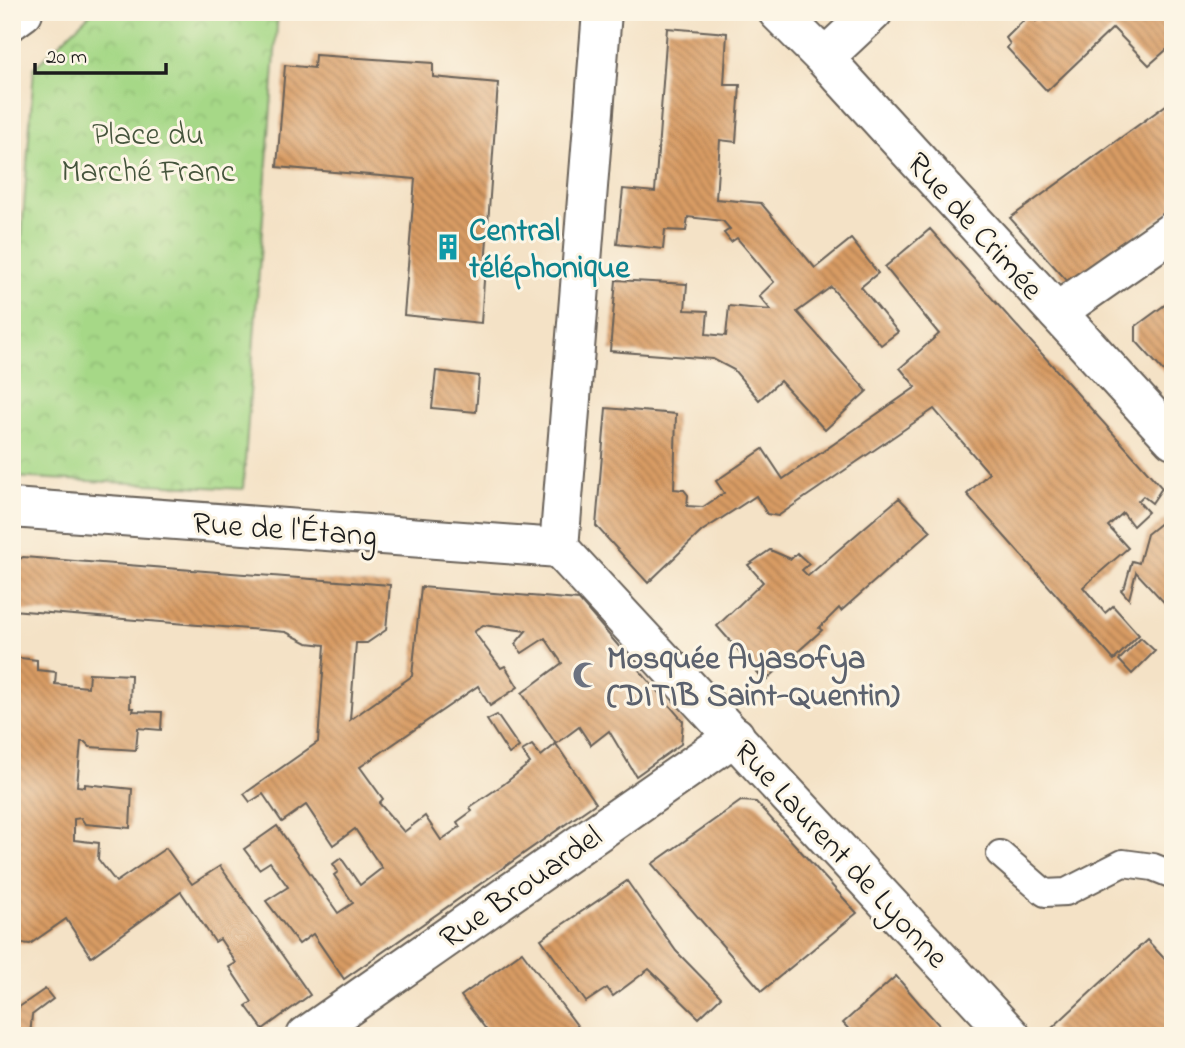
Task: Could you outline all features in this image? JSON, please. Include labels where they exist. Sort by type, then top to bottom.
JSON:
[{"type":"street","points":[[12,20],[23,12]]},
{"type":"street","points":[[559,548],[602,12]]},
{"type":"street","name":"Rue de Crimée","points":[[778,12],[824,58],[1173,439]]},
{"type":"street","points":[[824,58],[873,12]]},
{"type":"street","points":[[1057,313],[1173,231]]},
{"type":"street","name":"Rue de l'Étang","points":[[12,508],[559,548]]},
{"type":"street","name":"Rue Laurent de Lyonne","points":[[559,548],[1011,1036]]},
{"type":"street","name":"Rue Brouardel","points":[[306,1036],[735,736]]},
{"type":"lane","points":[[1000,854],[1045,893],[1066,892],[1122,863],[1153,867],[1173,875]]},
{"type":"green space","name":"Place du Marché Franc","points":[[92,12],[278,12],[243,489],[12,477],[12,373],[34,68]]},
{"type":"building","points":[[1046,12],[1173,12],[1173,44],[1149,65],[1113,28],[1047,91],[1007,48],[1010,44],[1006,38],[1030,14],[1036,21]]},
{"type":"building","points":[[667,28],[727,33],[724,85],[740,85],[736,142],[720,140],[716,199],[761,203],[815,268],[851,239],[878,273],[861,287],[898,332],[881,345],[831,287],[797,312],[867,391],[825,430],[780,381],[759,400],[734,370],[713,359],[610,351],[616,280],[687,284],[685,310],[708,311],[706,334],[726,336],[729,306],[771,310],[759,296],[774,282],[737,238],[731,242],[724,233],[730,229],[723,221],[688,217],[686,231],[665,230],[663,249],[617,244],[623,189],[655,192]]},
{"type":"building","name":"Central téléphonique","points":[[315,55],[433,63],[433,77],[498,83],[481,323],[404,315],[415,179],[277,167],[285,65],[314,68]]},
{"type":"building","points":[[1173,100],[1173,208],[1070,284],[1010,218]]},
{"type":"building","points":[[930,229],[1162,488],[1152,503],[1143,496],[1138,501],[1148,512],[1133,526],[1123,513],[1108,526],[1128,548],[1083,587],[1105,613],[1113,606],[1139,635],[1114,660],[967,494],[989,473],[934,409],[778,516],[767,514],[756,496],[702,531],[648,583],[596,526],[606,408],[676,414],[674,489],[684,490],[688,495],[687,506],[703,507],[724,493],[716,481],[763,449],[783,479],[916,387],[900,368],[939,334],[885,267]]},
{"type":"building","points":[[1173,299],[1173,382],[1136,341],[1136,326]]},
{"type":"building","points":[[436,371],[479,376],[476,412],[432,408]]},
{"type":"building","points":[[899,498],[931,531],[841,611],[839,608],[819,628],[822,630],[765,681],[717,626],[763,582],[748,565],[770,550],[791,559],[797,553],[809,564],[802,570],[808,576]]},
{"type":"building","points":[[1173,513],[1173,612],[1136,572],[1129,599],[1121,590],[1125,586],[1132,561],[1139,563],[1147,534]]},
{"type":"building","points":[[23,557],[390,585],[386,630],[367,643],[356,643],[350,720],[412,676],[421,587],[579,600],[683,721],[681,744],[636,776],[609,731],[591,745],[579,727],[556,744],[596,803],[344,979],[313,934],[299,944],[266,901],[288,887],[270,862],[259,869],[244,849],[277,826],[338,913],[353,903],[334,875],[338,872],[333,864],[341,858],[360,885],[382,868],[355,829],[333,845],[306,805],[282,822],[263,794],[250,802],[244,794],[318,742],[325,645],[307,643],[286,632],[12,610],[12,564]],"holes":[[[483,625],[526,631],[515,644],[522,653],[545,638],[562,663],[522,693],[556,744],[541,756],[532,745],[522,751],[530,763],[470,807],[472,811],[457,822],[460,827],[441,840],[425,816],[404,832],[379,803],[383,799],[360,767],[478,686],[490,706],[518,687],[505,666],[501,668],[474,632]]]},
{"type":"building","points":[[1141,638],[1155,651],[1132,674],[1119,660]]},
{"type":"building","points":[[12,657],[37,660],[37,670],[56,672],[55,684],[88,687],[89,673],[131,675],[130,708],[134,708],[133,711],[162,712],[161,730],[138,728],[136,750],[90,747],[81,742],[77,786],[85,787],[85,784],[132,789],[130,828],[85,824],[81,818],[74,819],[74,840],[99,843],[98,859],[116,882],[166,848],[192,884],[220,866],[310,995],[263,1029],[246,1006],[252,1002],[229,967],[236,963],[220,939],[215,942],[181,892],[91,957],[66,919],[30,944],[12,942]]},
{"type":"building","points":[[497,715],[519,747],[509,754],[487,720]]},
{"type":"building","points":[[741,801],[756,802],[857,913],[762,991],[652,864]]},
{"type":"building","points":[[627,881],[676,951],[721,997],[699,1018],[649,969],[613,996],[607,988],[586,1002],[541,939]]},
{"type":"building","points":[[1147,940],[1173,968],[1173,1036],[1059,1036],[1052,1028]]},
{"type":"building","points":[[522,952],[585,1036],[491,1036],[461,996]]},
{"type":"building","points":[[896,976],[949,1036],[855,1036],[843,1023]]},
{"type":"building","points":[[45,989],[53,999],[32,1015],[30,1036],[12,1036],[12,1012]]},
{"type":"place","name":"Central téléphonique","points":[[448,247]]},
{"type":"place","name":"Mosquée Ayasofya (DITIB Saint-Quentin)","points":[[586,675]]}]
